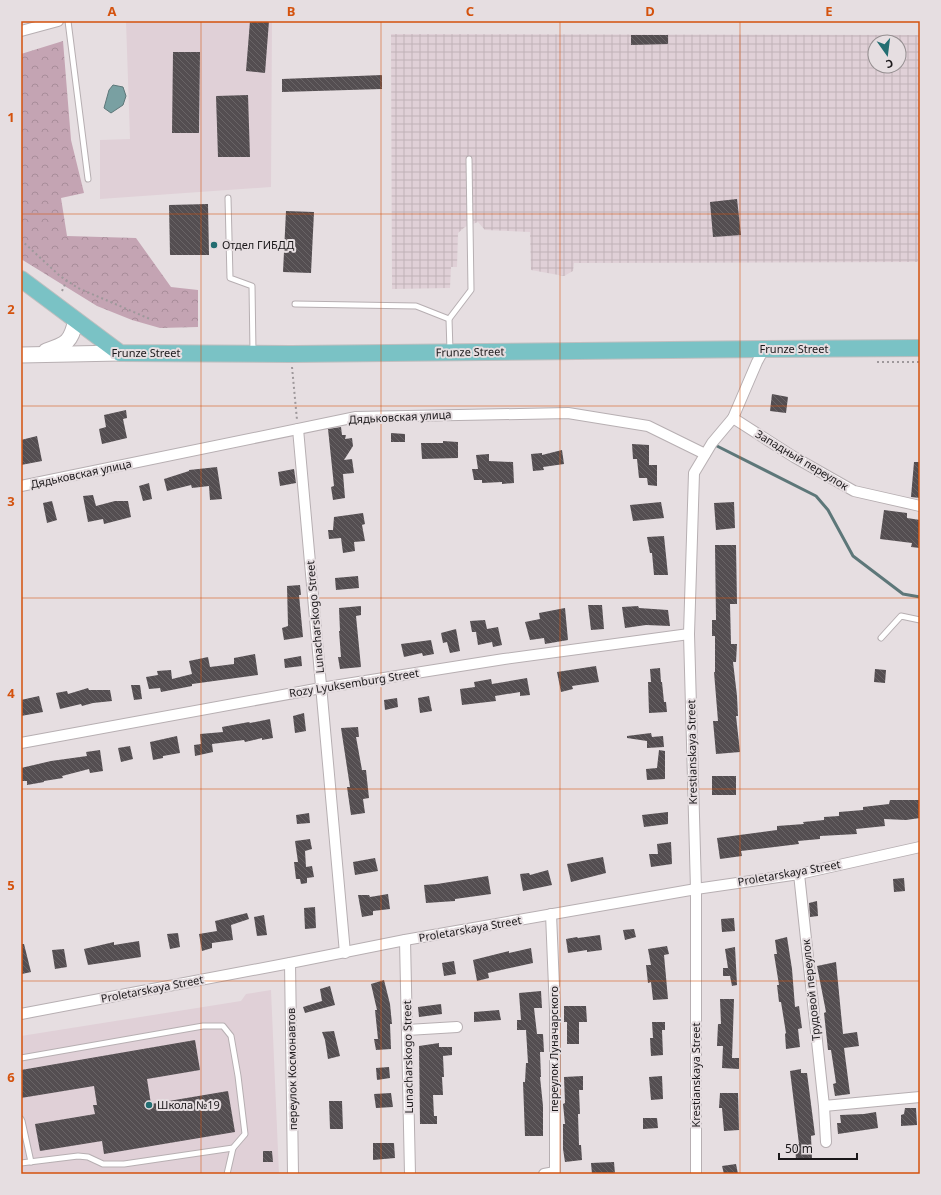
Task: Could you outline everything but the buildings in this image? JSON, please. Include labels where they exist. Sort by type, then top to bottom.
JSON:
[{"type":"main road","points":[[21,279],[120,353]]},
{"type":"main road","points":[[28,355],[57,348],[68,342],[72,335],[76,320]]},
{"type":"main road","name":"Frunze Street","points":[[28,355],[120,353],[291,354],[920,348]]},
{"type":"street","points":[[21,31],[58,21]]},
{"type":"street","name":"Krestianskaya Street","points":[[696,1174],[696,889],[689,634],[694,473],[712,443],[733,418],[764,349]]},
{"type":"street","name":"Дядьковская улица","points":[[21,486],[356,417],[568,413],[648,426],[705,454]]},
{"type":"street","name":"Западный переулок","points":[[733,418],[801,461],[854,491],[920,506]]},
{"type":"street","name":"Lunacharskogo Street","points":[[298,429],[345,953]]},
{"type":"street","name":"Rozy Lyuksemburg Street","points":[[21,743],[321,688],[504,659],[689,634]]},
{"type":"street","name":"Proletarskaya Street","points":[[21,1014],[345,953],[405,940],[696,889],[798,874],[920,847]]},
{"type":"street","name":"Трудовой переулок","points":[[798,874],[824,1106],[826,1142]]},
{"type":"street","name":"переулок Луначарского","points":[[544,1174],[555,1172],[555,1011],[551,914]]},
{"type":"street","name":"Lunacharskogo Street","points":[[405,940],[410,1174]]},
{"type":"street","name":"переулок Космонавтов","points":[[290,963],[293,1174]]},
{"type":"street","points":[[407,1030],[457,1027]]},
{"type":"street","points":[[824,1106],[920,1097]]},
{"type":"lane","points":[[68,21],[88,179]]},
{"type":"lane","points":[[450,352],[449,319],[471,290],[469,159]]},
{"type":"lane","points":[[228,198],[230,278],[252,286],[253,353]]},
{"type":"lane","points":[[295,304],[416,306],[449,319]]},
{"type":"lane","points":[[881,638],[901,616],[920,620]]},
{"type":"lane","points":[[21,1058],[203,1026],[223,1026],[231,1036],[238,1076],[245,1134],[233,1148],[227,1174]]},
{"type":"lane","points":[[21,1119],[31,1162]]},
{"type":"lane","points":[[21,1163],[78,1156],[88,1157],[103,1164],[124,1164],[233,1148]]},
{"type":"path","points":[[21,240],[78,288],[150,319]]},
{"type":"path","points":[[62,291],[67,280]]},
{"type":"path","points":[[291,354],[298,429]]},
{"type":"shaded area","points":[[126,21],[272,21],[271,187],[100,199],[100,140],[130,139]]},
{"type":"shaded area","points":[[391,34],[867,35],[867,74],[907,74],[907,35],[920,35],[920,213],[918,262],[574,263],[573,271],[564,276],[531,270],[530,232],[485,230],[478,222],[465,227],[458,233],[457,267],[451,267],[450,288],[392,289]]},
{"type":"shaded area","name":"Школа №19","points":[[271,990],[279,1174],[21,1174],[21,1036],[241,1001],[246,994]]},
{"type":"green space","points":[[63,41],[71,140],[84,193],[61,198],[67,236],[136,238],[171,287],[198,290],[198,327],[160,328],[132,320],[97,306],[21,259],[21,54]]},
{"type":"water","points":[[113,85],[123,87],[126,96],[123,105],[111,113],[104,108],[109,90]]},
{"type":"waterway","points":[[713,444],[816,496],[828,510],[853,556],[903,594],[920,597]]},
{"type":"place","name":"Отдел ГИБДД","points":[[214,245]]},
{"type":"place","name":"Школа №19","points":[[149,1105]]}]
